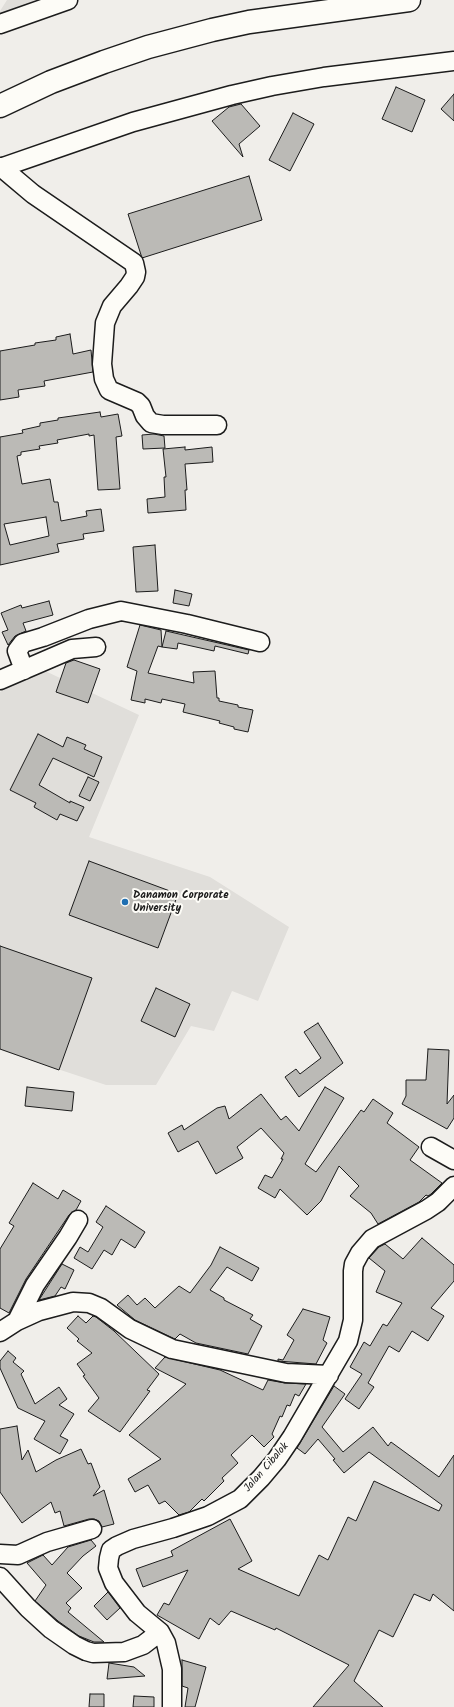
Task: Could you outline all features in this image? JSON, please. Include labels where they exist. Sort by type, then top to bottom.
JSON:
[{"type":"highway","points":[[0,106],[51,82],[104,62],[148,47],[212,30],[249,22],[409,0]]},
{"type":"street","points":[[0,24],[68,0]]},
{"type":"street","points":[[1,167],[133,122],[272,86],[324,77],[454,61]]},
{"type":"street","points":[[1,167],[32,194],[134,263],[136,272],[135,277],[112,306],[105,323],[102,364],[104,379],[109,390],[137,402],[141,406],[148,420],[156,424],[217,425]]},
{"type":"street","points":[[24,670],[17,651],[19,646],[23,643],[89,619],[121,611],[187,624],[260,642]]},
{"type":"street","points":[[0,680],[72,650],[96,647]]},
{"type":"street","points":[[431,1147],[454,1160]]},
{"type":"street","name":"Jalan Cibalok","points":[[172,1707],[171,1664],[166,1643],[160,1632],[138,1613],[122,1596],[108,1568],[111,1550],[133,1539],[173,1528],[208,1516],[240,1499],[261,1478],[286,1447],[341,1355],[352,1330],[354,1311],[353,1271],[354,1264],[360,1253],[372,1239],[426,1210],[441,1199],[454,1186]]},
{"type":"street","points":[[5,1327],[68,1237],[78,1220]]},
{"type":"street","points":[[5,1327],[39,1311],[61,1304],[73,1302],[89,1303],[101,1308],[130,1330],[172,1349],[286,1373],[299,1375],[329,1375]]},
{"type":"street","points":[[0,1554],[18,1555],[47,1542],[92,1529]]},
{"type":"street","points":[[0,1577],[28,1608],[51,1629],[74,1645],[86,1651],[124,1652],[143,1645],[160,1632]]},
{"type":"shaded area","points":[[7,0],[38,0],[0,16],[0,11]]},
{"type":"shaded area","name":"Danamon Corporate University","points":[[43,670],[139,715],[89,837],[210,877],[289,927],[258,1001],[232,991],[214,1031],[191,1026],[156,1085],[106,1085],[0,1050],[0,692]]},
{"type":"building","points":[[396,87],[425,100],[412,132],[382,119]]},
{"type":"building","points":[[454,94],[454,121],[441,109]]},
{"type":"building","points":[[241,104],[260,126],[239,144],[243,157],[212,121],[229,107]]},
{"type":"building","points":[[293,113],[314,124],[290,171],[269,160]]},
{"type":"building","points":[[249,176],[262,220],[142,258],[128,214]]},
{"type":"building","points":[[70,334],[73,354],[91,350],[93,372],[44,381],[45,386],[18,390],[19,397],[0,400],[0,351],[56,340],[56,337]]},
{"type":"building","points":[[100,412],[101,417],[118,414],[122,436],[116,437],[120,489],[98,490],[94,435],[89,436],[89,434],[57,440],[58,443],[39,446],[40,449],[21,452],[21,455],[17,456],[22,484],[50,479],[54,502],[58,502],[61,521],[87,516],[86,511],[101,509],[104,531],[83,534],[84,539],[57,544],[59,552],[0,565],[0,437],[23,433],[22,430],[40,426],[40,423],[58,420],[58,418]],"holes":[[[46,517],[49,536],[10,545],[4,524]]]},
{"type":"building","points":[[154,434],[164,436],[165,448],[143,449],[142,435]]},
{"type":"building","points":[[185,447],[185,450],[212,447],[213,462],[185,464],[187,490],[185,490],[186,510],[148,513],[147,499],[165,497],[164,477],[166,477],[163,449]]},
{"type":"building","points":[[155,545],[158,591],[136,592],[133,547]]},
{"type":"building","points":[[175,590],[192,594],[189,606],[173,603]]},
{"type":"building","points":[[49,601],[53,615],[23,623],[26,631],[15,636],[8,645],[2,632],[8,630],[1,613],[21,605],[22,608]]},
{"type":"building","points":[[140,625],[161,630],[162,647],[158,646],[148,673],[194,683],[193,672],[215,671],[217,698],[219,698],[219,701],[253,710],[248,732],[234,729],[234,727],[219,723],[220,721],[183,712],[185,704],[162,699],[161,703],[145,699],[145,703],[131,700],[137,671],[127,667]]},
{"type":"building","points":[[166,631],[249,650],[248,654],[215,646],[214,651],[178,643],[177,649],[162,647]]},
{"type":"building","points":[[74,660],[100,669],[88,703],[56,692],[66,663]]},
{"type":"building","points":[[38,734],[63,747],[67,737],[86,745],[84,749],[102,757],[94,777],[53,758],[39,785],[70,803],[70,801],[84,807],[77,821],[60,814],[57,820],[34,807],[36,803],[10,790]]},
{"type":"building","points":[[88,777],[99,782],[90,801],[79,796]]},
{"type":"building","points":[[89,861],[178,894],[158,948],[69,915]]},
{"type":"building","points":[[0,946],[92,978],[59,1070],[0,1049]]},
{"type":"building","points":[[156,988],[190,1004],[175,1037],[141,1021]]},
{"type":"building","points":[[318,1023],[343,1063],[299,1097],[285,1077],[296,1069],[300,1074],[321,1058],[304,1032]]},
{"type":"building","points":[[428,1049],[449,1050],[447,1104],[454,1095],[454,1118],[447,1129],[402,1104],[406,1096],[406,1080],[426,1080]]},
{"type":"building","points":[[27,1087],[74,1092],[72,1111],[25,1106]]},
{"type":"building","points":[[325,1087],[344,1098],[305,1164],[316,1172],[361,1110],[364,1112],[373,1099],[393,1113],[387,1123],[419,1147],[410,1160],[442,1183],[431,1194],[428,1196],[426,1195],[419,1202],[378,1224],[371,1213],[350,1196],[359,1186],[339,1166],[321,1201],[307,1215],[280,1189],[275,1198],[258,1188],[265,1175],[272,1178],[283,1159],[281,1159],[284,1153],[261,1128],[237,1147],[243,1158],[216,1174],[198,1141],[178,1152],[168,1133],[182,1125],[184,1130],[217,1108],[225,1106],[229,1119],[261,1094],[281,1120],[286,1116],[299,1131]]},
{"type":"building","points":[[33,1183],[58,1199],[63,1190],[81,1201],[76,1210],[69,1215],[26,1279],[9,1313],[0,1308],[0,1249],[14,1226],[9,1223]]},
{"type":"building","points":[[106,1206],[145,1232],[135,1248],[121,1239],[112,1255],[104,1250],[92,1269],[74,1258],[80,1247],[88,1252],[103,1227],[96,1222]]},
{"type":"building","points":[[422,1238],[454,1265],[454,1281],[431,1308],[444,1316],[428,1341],[412,1331],[399,1352],[389,1346],[368,1383],[374,1387],[359,1409],[345,1399],[362,1374],[350,1367],[364,1342],[370,1346],[383,1324],[387,1326],[402,1303],[376,1292],[385,1271],[369,1258],[379,1247],[385,1244],[403,1259]]},
{"type":"building","points":[[220,1247],[259,1268],[252,1281],[227,1267],[210,1290],[224,1298],[224,1300],[253,1315],[250,1319],[262,1326],[248,1354],[196,1343],[180,1334],[175,1339],[135,1320],[117,1305],[128,1295],[137,1305],[145,1298],[155,1308],[179,1286],[190,1293],[211,1265]]},
{"type":"building","points":[[62,1264],[74,1270],[65,1289],[61,1287],[55,1296],[39,1300]]},
{"type":"building","points":[[303,1309],[330,1317],[323,1340],[327,1343],[316,1364],[278,1361],[278,1359],[283,1360],[294,1340],[287,1335]]},
{"type":"building","points":[[78,1316],[86,1323],[93,1316],[96,1317],[114,1331],[159,1374],[147,1390],[150,1391],[120,1432],[88,1411],[99,1398],[83,1376],[85,1375],[77,1364],[92,1353],[77,1341],[79,1339],[67,1328]]},
{"type":"building","points":[[8,1351],[16,1358],[13,1362],[24,1371],[21,1374],[35,1404],[59,1387],[67,1399],[59,1405],[74,1414],[60,1436],[68,1440],[60,1454],[34,1439],[45,1421],[18,1408],[0,1368],[0,1361]]},
{"type":"building","points":[[165,1357],[220,1370],[263,1390],[268,1380],[285,1383],[306,1384],[299,1396],[295,1394],[290,1406],[287,1405],[282,1417],[280,1416],[272,1434],[274,1437],[264,1447],[252,1435],[231,1455],[238,1463],[222,1478],[224,1481],[204,1501],[202,1499],[189,1512],[179,1515],[165,1501],[159,1504],[148,1485],[135,1492],[128,1479],[161,1459],[129,1435],[186,1384],[155,1368]]},
{"type":"building","points":[[334,1386],[345,1394],[322,1427],[343,1452],[373,1427],[388,1446],[391,1442],[439,1477],[454,1455],[454,1611],[433,1594],[430,1601],[414,1594],[393,1637],[379,1630],[354,1681],[383,1707],[313,1707],[349,1665],[276,1628],[275,1630],[231,1611],[219,1625],[210,1618],[199,1639],[157,1615],[164,1603],[169,1605],[188,1570],[143,1587],[136,1569],[173,1556],[171,1551],[230,1519],[252,1561],[238,1569],[299,1596],[319,1555],[328,1560],[348,1517],[356,1521],[374,1481],[439,1511],[442,1505],[369,1452],[344,1473],[333,1460],[335,1459],[318,1439],[305,1454],[297,1448]]},
{"type":"building","points":[[17,1426],[22,1460],[28,1450],[36,1472],[56,1460],[81,1449],[88,1464],[91,1463],[100,1487],[93,1496],[104,1490],[114,1524],[102,1527],[99,1521],[89,1519],[64,1526],[60,1511],[55,1513],[51,1502],[22,1523],[0,1492],[0,1429]]},
{"type":"building","points":[[91,1540],[96,1546],[83,1556],[67,1573],[82,1588],[66,1603],[71,1608],[68,1612],[104,1642],[94,1642],[79,1636],[58,1621],[35,1601],[46,1585],[27,1563],[43,1555],[52,1565],[68,1547]]},
{"type":"building","points":[[108,1592],[120,1608],[107,1620],[94,1606]]},
{"type":"building","points":[[182,1660],[206,1667],[195,1707],[185,1707],[188,1688],[182,1686]]},
{"type":"building","points":[[109,1663],[134,1667],[145,1676],[107,1679]]},
{"type":"building","points":[[90,1694],[104,1694],[104,1707],[89,1707]]},
{"type":"building","points":[[134,1696],[154,1697],[154,1707],[133,1707]]},
{"type":"place","name":"Danamon Corporate University","points":[[125,902]]}]
